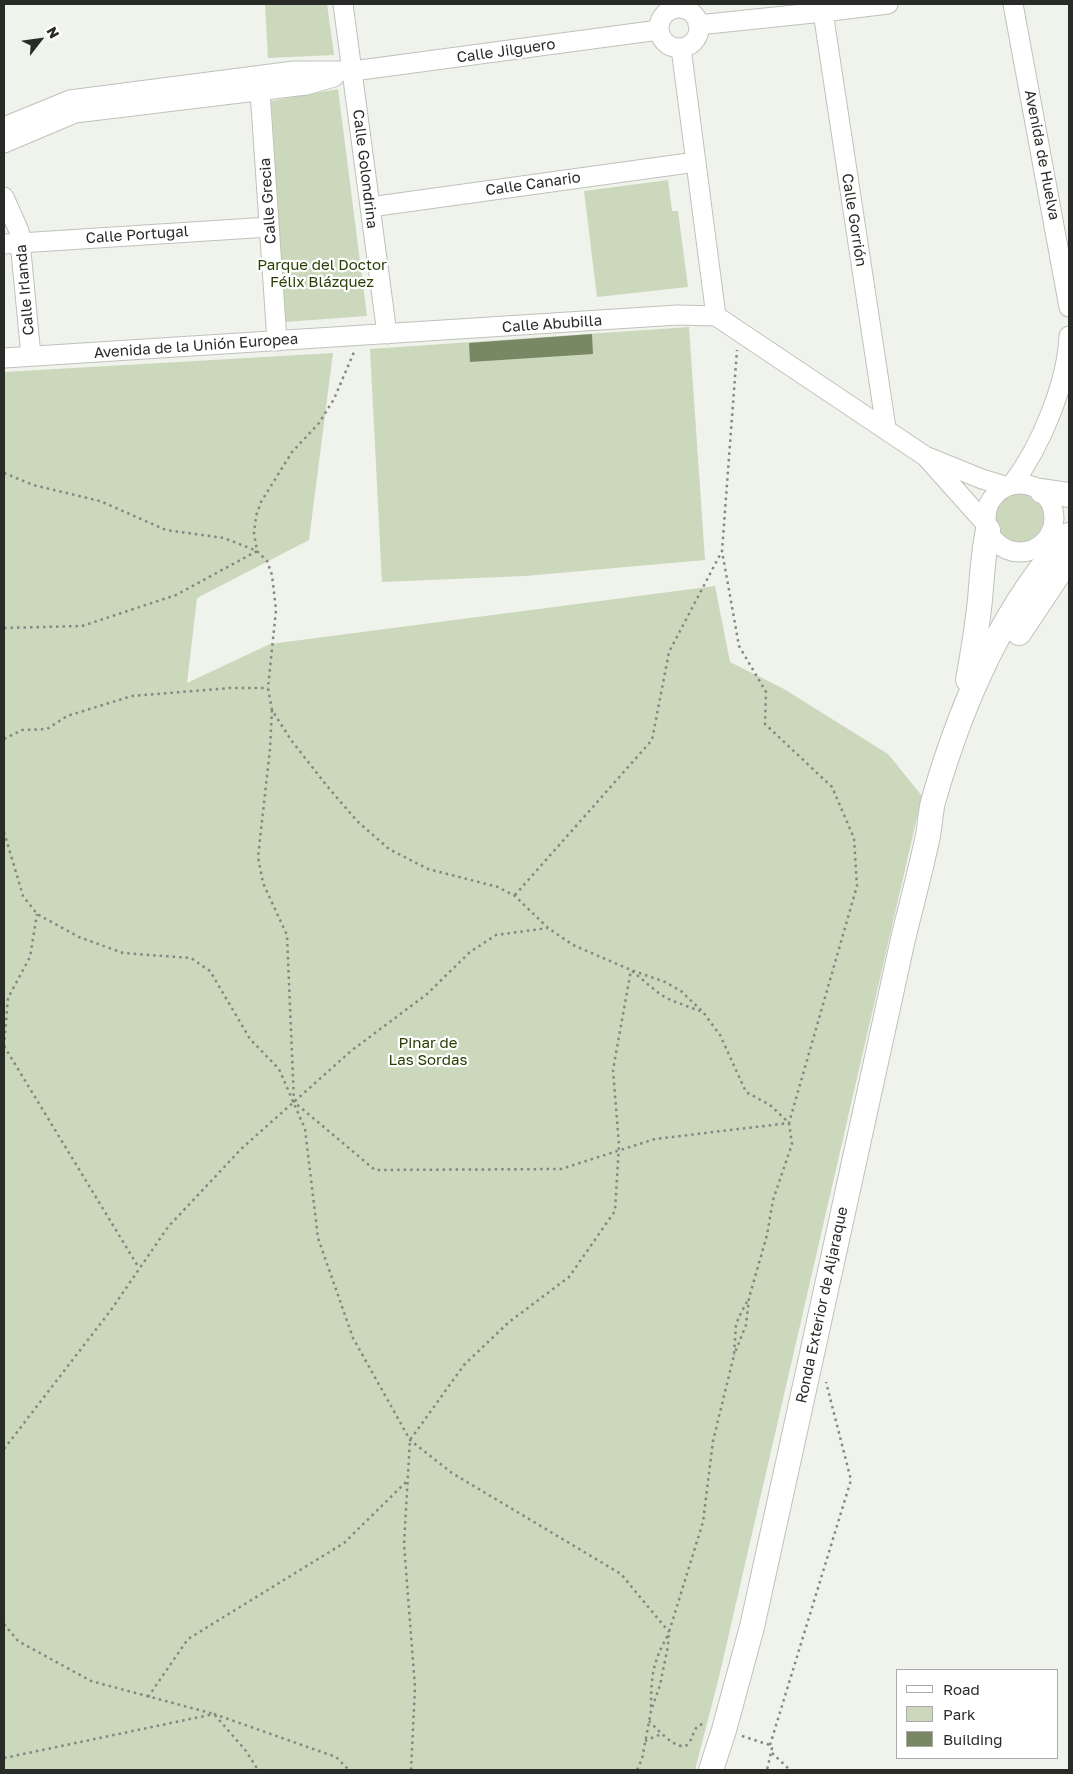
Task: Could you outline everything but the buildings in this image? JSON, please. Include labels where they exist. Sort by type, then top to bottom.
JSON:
[{"type":"main road","points":[[1041,490],[1069,495]]},
{"type":"main road","points":[[965,708],[980,599],[983,552],[987,527]]},
{"type":"main road","name":"Ronda Exterior de Aljaraque","points":[[928,838],[976,716],[1007,654],[1028,618],[1032,596],[1052,567],[1062,545]]},
{"type":"main road","name":"Ronda Exterior de Aljaraque","points":[[711,1770],[752,1627],[903,939],[928,838],[932,805],[965,708],[994,644],[1025,593],[1062,545]]},
{"type":"street","name":"Calle Golondrina","points":[[343,4],[387,334]]},
{"type":"street","points":[[698,25],[888,4]]},
{"type":"street","name":"Avenida de Huelva","points":[[1013,4],[1069,307]]},
{"type":"street","points":[[677,6],[691,12],[698,25],[697,38],[681,48],[669,46],[664,42],[659,30],[659,24],[666,13],[677,6]]},
{"type":"street","name":"Calle Gorrión","points":[[823,12],[886,428]]},
{"type":"street","name":"Calle Jilguero","points":[[353,71],[659,30]]},
{"type":"street","points":[[681,48],[716,316],[886,428],[925,456],[987,527],[993,539],[1001,546],[1015,551],[1030,550],[1039,546],[1062,545]]},
{"type":"street","points":[[4,127],[70,100],[294,71],[353,71]]},
{"type":"street","points":[[4,143],[75,113],[306,85],[353,71]]},
{"type":"street","name":"Calle Grecia","points":[[260,91],[277,341]]},
{"type":"street","name":"Calle Canario","points":[[370,207],[696,162]]},
{"type":"street","name":"Calle Irlanda","points":[[4,197],[20,231],[12,243],[31,356]]},
{"type":"street","name":"Calle Portugal","points":[[12,243],[269,227]]},
{"type":"street","name":"Calle Abubilla","points":[[387,334],[678,315],[716,316]]},
{"type":"street","name":"Avenida de la Unión Europea","points":[[4,358],[387,334]]},
{"type":"street","points":[[987,527],[985,513],[989,502],[996,493],[1009,485],[1021,473],[1039,441],[1065,370],[1069,336]]},
{"type":"street","points":[[1039,441],[1037,464],[1041,490]]},
{"type":"street","points":[[925,456],[982,479],[1009,485],[1031,485],[1041,490],[1053,509],[1054,520],[1052,530],[1062,545]]},
{"type":"path","points":[[637,1770],[642,1759],[651,1711],[660,1685],[670,1632],[703,1522],[713,1441],[734,1356],[746,1325],[749,1298],[767,1235],[773,1200],[792,1144],[789,1123],[857,886],[854,838],[832,787],[765,724],[766,692],[738,646],[722,550],[738,331]]},
{"type":"path","points":[[257,551],[254,533],[256,516],[262,502],[292,452],[320,423],[334,399],[355,348]]},
{"type":"path","points":[[4,473],[33,485],[100,501],[166,530],[224,538],[257,551],[266,561],[272,575],[276,610],[268,688],[272,710],[269,758],[258,857],[263,883],[287,934],[294,1102],[375,1170],[561,1168],[655,1139],[789,1123]]},
{"type":"path","points":[[515,896],[652,740],[670,652],[722,550]]},
{"type":"path","points":[[4,628],[82,626],[176,595],[257,551]]},
{"type":"path","points":[[4,739],[22,730],[47,729],[68,716],[132,696],[230,688],[268,688]]},
{"type":"path","points":[[272,710],[291,740],[327,786],[357,821],[389,849],[428,869],[498,887],[515,896],[548,928],[573,945],[631,970],[665,982],[681,992],[703,1012],[720,1036],[746,1092],[770,1105],[789,1123]]},
{"type":"path","points":[[4,832],[23,896],[37,914],[79,936],[123,953],[191,958],[210,971],[250,1039],[279,1069],[305,1129],[318,1238],[353,1338],[410,1440],[452,1473],[621,1574],[670,1632]]},
{"type":"path","points":[[37,914],[30,957],[8,998],[4,1046],[139,1268]]},
{"type":"path","points":[[4,1449],[110,1310],[168,1226],[241,1149],[351,1051],[427,994],[470,952],[496,935],[548,928]]},
{"type":"path","points":[[631,970],[661,995],[703,1012]]},
{"type":"path","points":[[411,1770],[415,1687],[404,1544],[410,1440],[464,1365],[509,1322],[569,1277],[614,1211],[619,1150],[614,1070],[631,970]]},
{"type":"path","points":[[734,1356],[736,1324],[740,1312],[749,1298]]},
{"type":"path","points":[[767,1770],[772,1753],[770,1745],[851,1480],[825,1375]]},
{"type":"path","points":[[148,1697],[188,1639],[344,1543],[407,1481]]},
{"type":"path","points":[[4,1624],[18,1641],[91,1681],[214,1714],[336,1757],[349,1770]]},
{"type":"path","points":[[651,1711],[652,1671],[660,1650],[670,1632]]},
{"type":"path","points":[[4,1758],[214,1714]]},
{"type":"path","points":[[214,1714],[246,1751],[258,1770]]},
{"type":"path","points":[[649,1720],[661,1734],[679,1746],[688,1744],[694,1729],[698,1725],[708,1725]]},
{"type":"path","points":[[645,1741],[661,1734]]},
{"type":"path","points":[[737,1735],[770,1745]]},
{"type":"path","points":[[772,1753],[790,1770]]},
{"type":"green space","points":[[265,4],[327,4],[334,55],[268,58]]},
{"type":"green space","name":"Parque del Doctor Félix Blázquez","points":[[338,89],[367,316],[285,322],[271,101]]},
{"type":"green space","points":[[668,180],[672,211],[678,211],[688,287],[597,297],[584,191]]},
{"type":"green space","points":[[689,327],[705,560],[525,576],[382,582],[370,349]]},
{"type":"green space","name":"Pinar de Las Sordas","points":[[333,353],[309,540],[197,598],[187,683],[270,644],[715,586],[730,662],[784,689],[888,754],[922,796],[719,1677],[695,1770],[4,1770],[4,372]]},
{"type":"green space","points":[[1014,492],[1024,492],[1037,499],[1044,512],[1044,522],[1037,535],[1024,542],[1014,542],[1005,538],[998,531],[994,522],[994,512],[998,503],[1005,496]]}]
